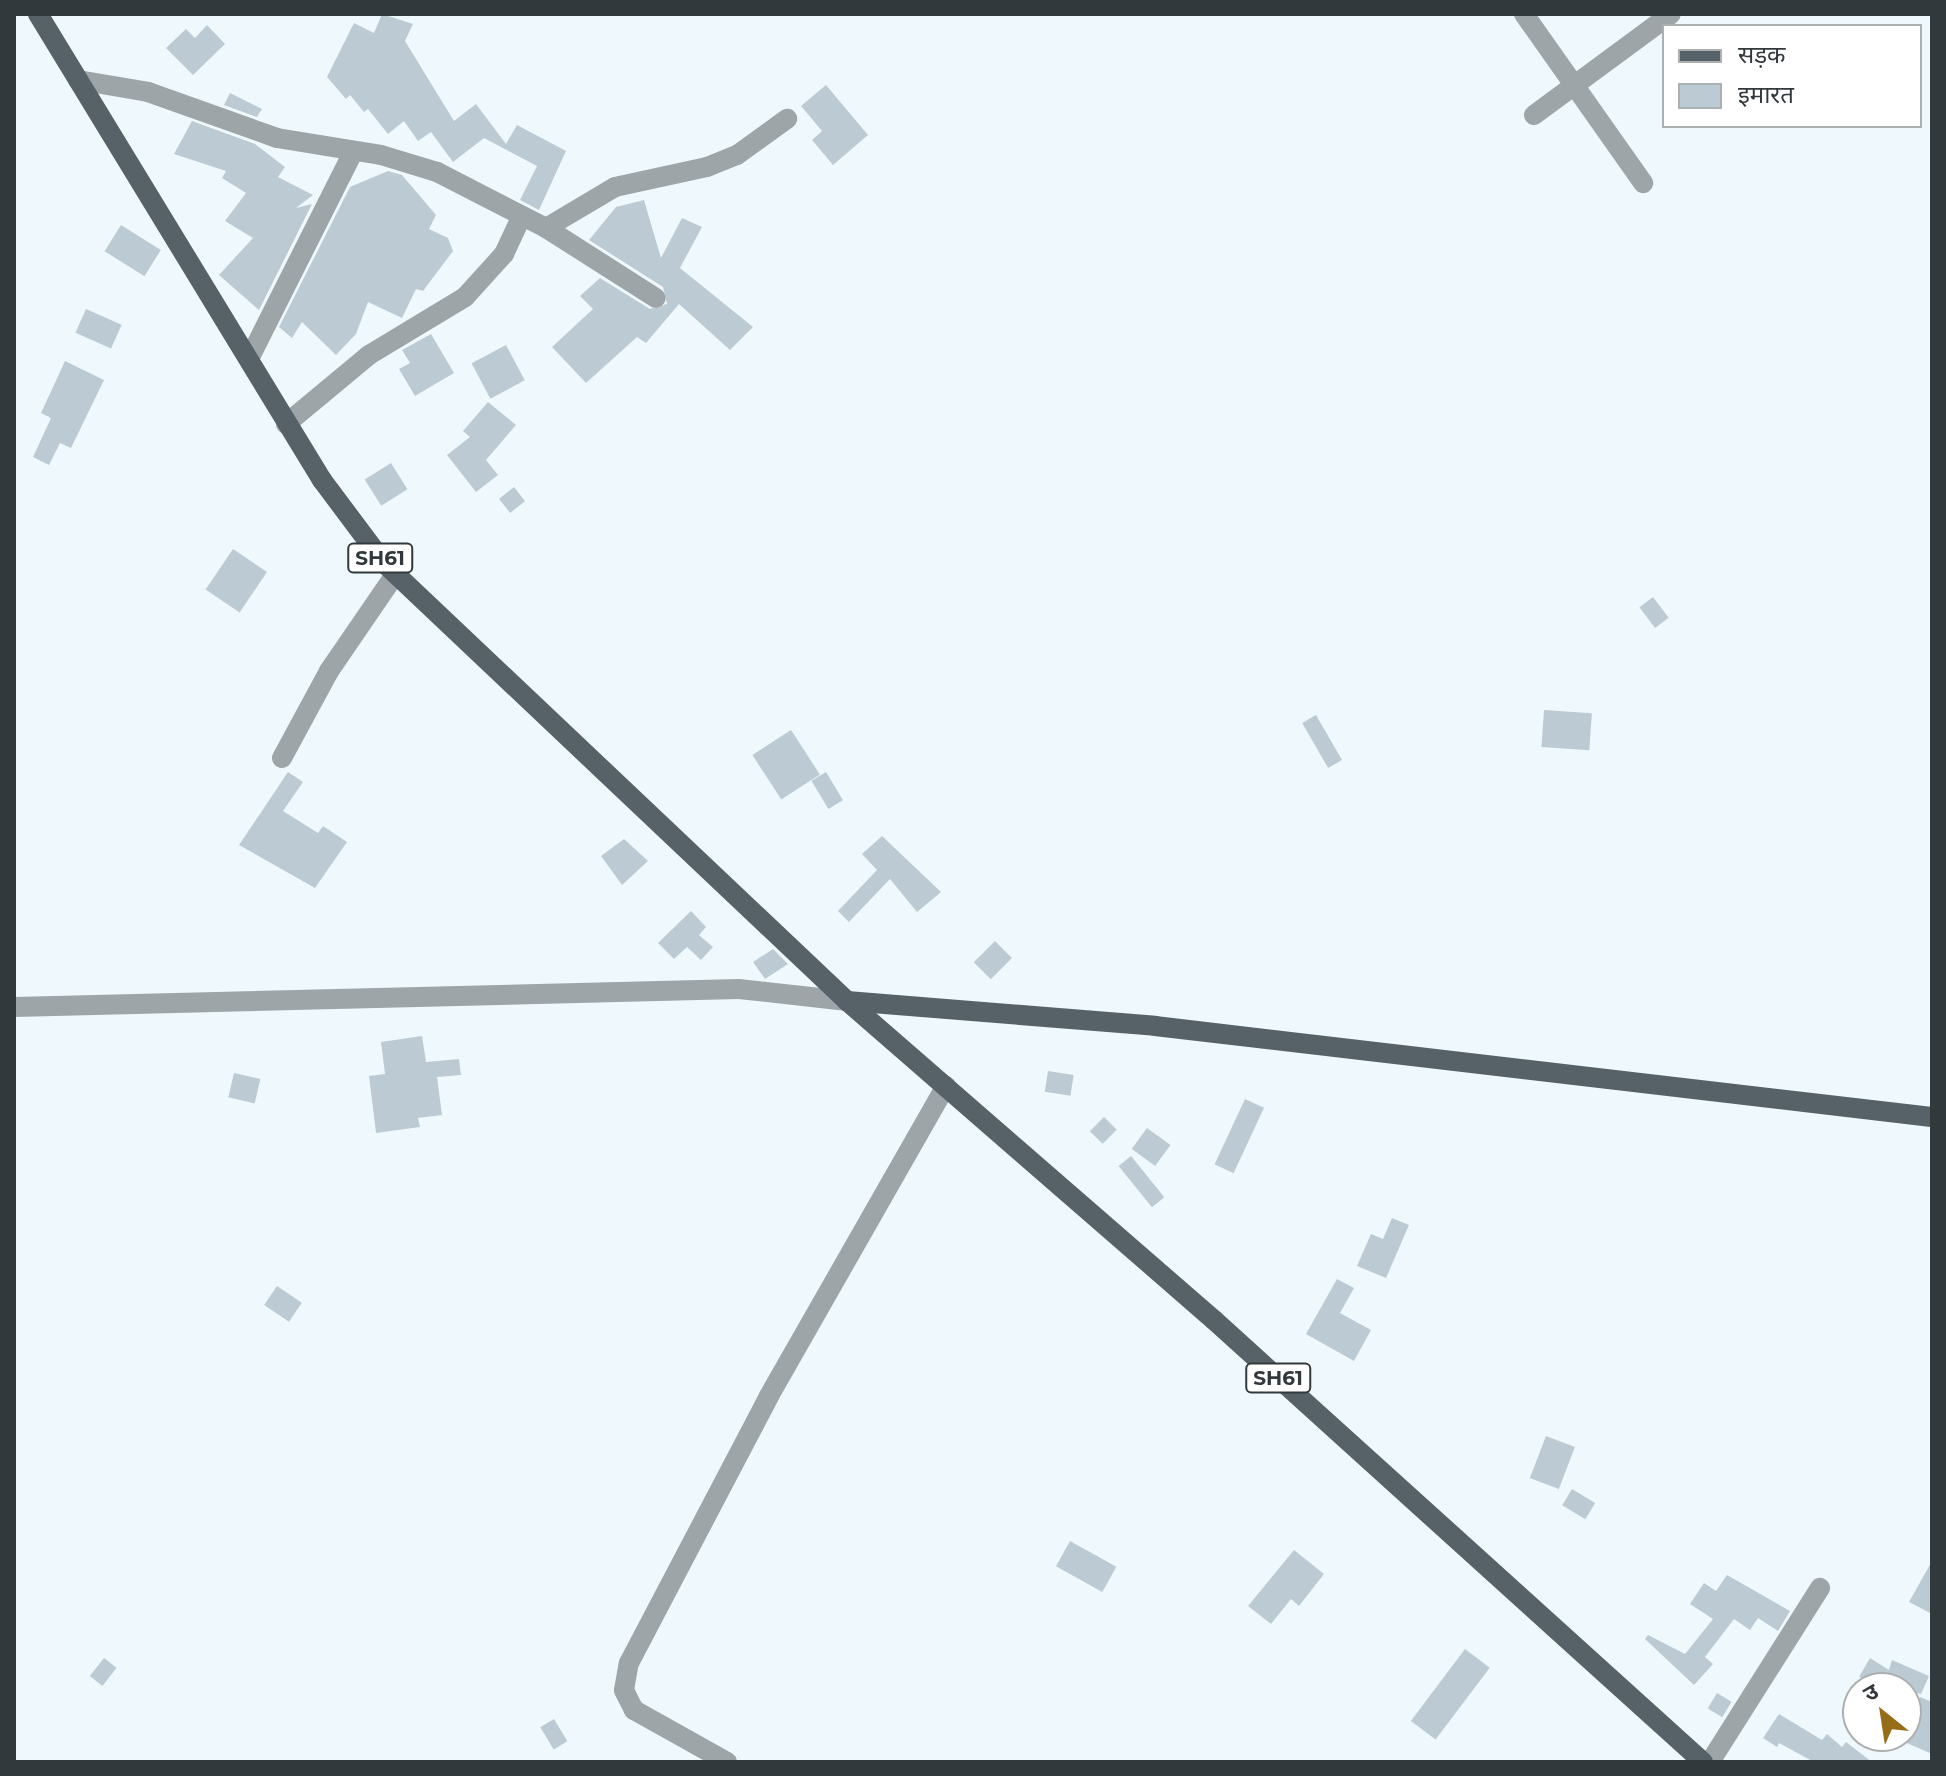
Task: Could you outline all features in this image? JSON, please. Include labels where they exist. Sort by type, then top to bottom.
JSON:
[{"type":"main road","name":"SH61","points":[[38,14],[286,424],[351,523],[396,573],[847,1001],[1703,1762]]},
{"type":"main road","points":[[847,1001],[1155,1026],[1932,1117]]},
{"type":"street","points":[[1524,14],[1643,183]]},
{"type":"street","points":[[1534,115],[1671,14]]},
{"type":"street","points":[[78,80],[148,92],[277,138],[437,172],[521,218],[546,228],[656,298]]},
{"type":"street","points":[[546,228],[615,187],[707,167],[737,155],[787,119]]},
{"type":"street","points":[[249,359],[353,152]]},
{"type":"street","points":[[286,424],[369,355],[483,281],[504,254],[521,218]]},
{"type":"street","points":[[282,758],[329,671],[396,573]]},
{"type":"street","points":[[14,1007],[739,989],[847,1001]]},
{"type":"street","points":[[727,1762],[634,1710],[624,1690],[629,1663],[776,1383],[946,1086]]},
{"type":"street","points":[[1710,1762],[1820,1588]]},
{"type":"building","points":[[382,14],[413,24],[405,41],[454,121],[476,104],[506,144],[517,125],[566,151],[539,210],[520,200],[537,166],[484,138],[453,162],[431,132],[418,141],[404,121],[388,134],[368,109],[364,112],[350,95],[346,99],[327,77],[354,23],[374,33]]},
{"type":"building","points":[[207,25],[225,44],[193,75],[166,48],[186,29],[195,38]]},
{"type":"building","points":[[826,85],[868,135],[833,165],[812,140],[822,131],[801,106]]},
{"type":"building","points":[[230,93],[262,109],[257,117],[224,105]]},
{"type":"building","points":[[192,121],[255,144],[285,167],[278,177],[313,195],[296,208],[312,204],[259,310],[219,275],[253,238],[225,221],[246,193],[222,178],[226,171],[174,154]]},
{"type":"building","points":[[388,171],[402,175],[436,215],[429,229],[448,238],[453,251],[423,291],[416,289],[402,318],[368,302],[356,334],[336,355],[302,322],[292,338],[279,327],[350,187]]},
{"type":"building","points":[[644,200],[661,258],[682,218],[702,227],[680,268],[753,327],[730,350],[679,304],[646,343],[637,337],[586,383],[552,347],[593,309],[580,296],[600,278],[650,309],[667,304],[663,287],[589,240],[616,207]]},
{"type":"building","points":[[121,225],[161,250],[144,276],[105,251]]},
{"type":"building","points":[[86,309],[122,325],[111,349],[75,333]]},
{"type":"building","points":[[431,334],[454,373],[415,396],[399,369],[410,363],[402,350]]},
{"type":"building","points":[[506,345],[525,380],[490,399],[472,363]]},
{"type":"building","points":[[65,361],[104,380],[71,448],[60,443],[49,465],[33,457],[51,418],[41,413]]},
{"type":"building","points":[[488,402],[516,425],[486,460],[498,475],[476,492],[447,455],[470,437],[463,431]]},
{"type":"building","points":[[391,463],[407,489],[381,506],[365,479]]},
{"type":"building","points":[[514,487],[525,501],[510,513],[499,499]]},
{"type":"building","points":[[233,549],[267,572],[240,613],[206,590]]},
{"type":"building","points":[[1653,597],[1669,618],[1655,628],[1639,607]]},
{"type":"building","points":[[1544,710],[1592,713],[1589,750],[1541,747]]},
{"type":"building","points":[[1316,715],[1342,760],[1328,768],[1302,723]]},
{"type":"building","points":[[791,730],[820,774],[781,800],[752,755]]},
{"type":"building","points":[[288,772],[303,782],[283,811],[318,833],[323,826],[347,842],[315,888],[239,845]]},
{"type":"building","points":[[826,772],[843,800],[828,809],[811,781]]},
{"type":"building","points":[[882,836],[941,892],[917,912],[890,879],[849,922],[838,911],[877,870],[862,854]]},
{"type":"building","points":[[624,839],[648,861],[622,885],[601,856]]},
{"type":"building","points":[[691,911],[706,927],[699,935],[713,947],[701,960],[687,947],[674,959],[658,943]]},
{"type":"building","points":[[995,941],[1012,958],[991,979],[974,962]]},
{"type":"building","points":[[773,949],[788,964],[765,979],[753,962]]},
{"type":"building","points":[[422,1036],[426,1062],[459,1059],[461,1075],[437,1077],[442,1115],[418,1118],[420,1127],[376,1133],[369,1076],[385,1074],[381,1042]]},
{"type":"building","points":[[1048,1071],[1074,1075],[1070,1096],[1045,1092]]},
{"type":"building","points":[[234,1073],[260,1079],[255,1103],[228,1097]]},
{"type":"building","points":[[1245,1099],[1264,1108],[1234,1173],[1215,1164]]},
{"type":"building","points":[[1104,1117],[1117,1130],[1103,1144],[1090,1131]]},
{"type":"building","points":[[1147,1128],[1170,1145],[1155,1166],[1132,1149]]},
{"type":"building","points":[[1131,1156],[1164,1197],[1152,1207],[1119,1166]]},
{"type":"building","points":[[1392,1218],[1409,1225],[1386,1278],[1357,1266],[1371,1234],[1383,1239]]},
{"type":"building","points":[[1337,1279],[1354,1288],[1340,1313],[1371,1330],[1354,1361],[1306,1334]]},
{"type":"building","points":[[277,1286],[302,1303],[289,1322],[264,1305]]},
{"type":"building","points":[[1546,1436],[1575,1447],[1559,1489],[1530,1478]]},
{"type":"building","points":[[1572,1489],[1595,1503],[1585,1519],[1562,1505]]},
{"type":"building","points":[[1070,1541],[1116,1567],[1102,1592],[1056,1566]]},
{"type":"building","points":[[1294,1550],[1324,1574],[1299,1606],[1291,1599],[1271,1624],[1248,1606]]},
{"type":"building","points":[[1932,1561],[1932,1614],[1909,1602]]},
{"type":"building","points":[[1727,1575],[1790,1611],[1778,1631],[1758,1618],[1750,1630],[1734,1619],[1705,1657],[1713,1664],[1694,1685],[1645,1639],[1648,1635],[1685,1654],[1713,1619],[1690,1604],[1704,1583],[1716,1591]]},
{"type":"building","points":[[1465,1649],[1490,1668],[1436,1740],[1411,1721]]},
{"type":"building","points":[[104,1658],[117,1668],[102,1686],[90,1676]]},
{"type":"building","points":[[1870,1658],[1889,1670],[1892,1660],[1920,1672],[1862,1672]]},
{"type":"building","points":[[1922,1673],[1929,1676],[1922,1692]]},
{"type":"building","points":[[1717,1693],[1732,1702],[1722,1717],[1708,1708]]},
{"type":"building","points":[[1922,1698],[1932,1702],[1932,1754],[1922,1750]]},
{"type":"building","points":[[1779,1714],[1822,1740],[1827,1734],[1842,1747],[1842,1752],[1859,1752],[1872,1762],[1814,1762],[1763,1738]]},
{"type":"building","points":[[554,1719],[567,1741],[554,1750],[540,1727]]}]
